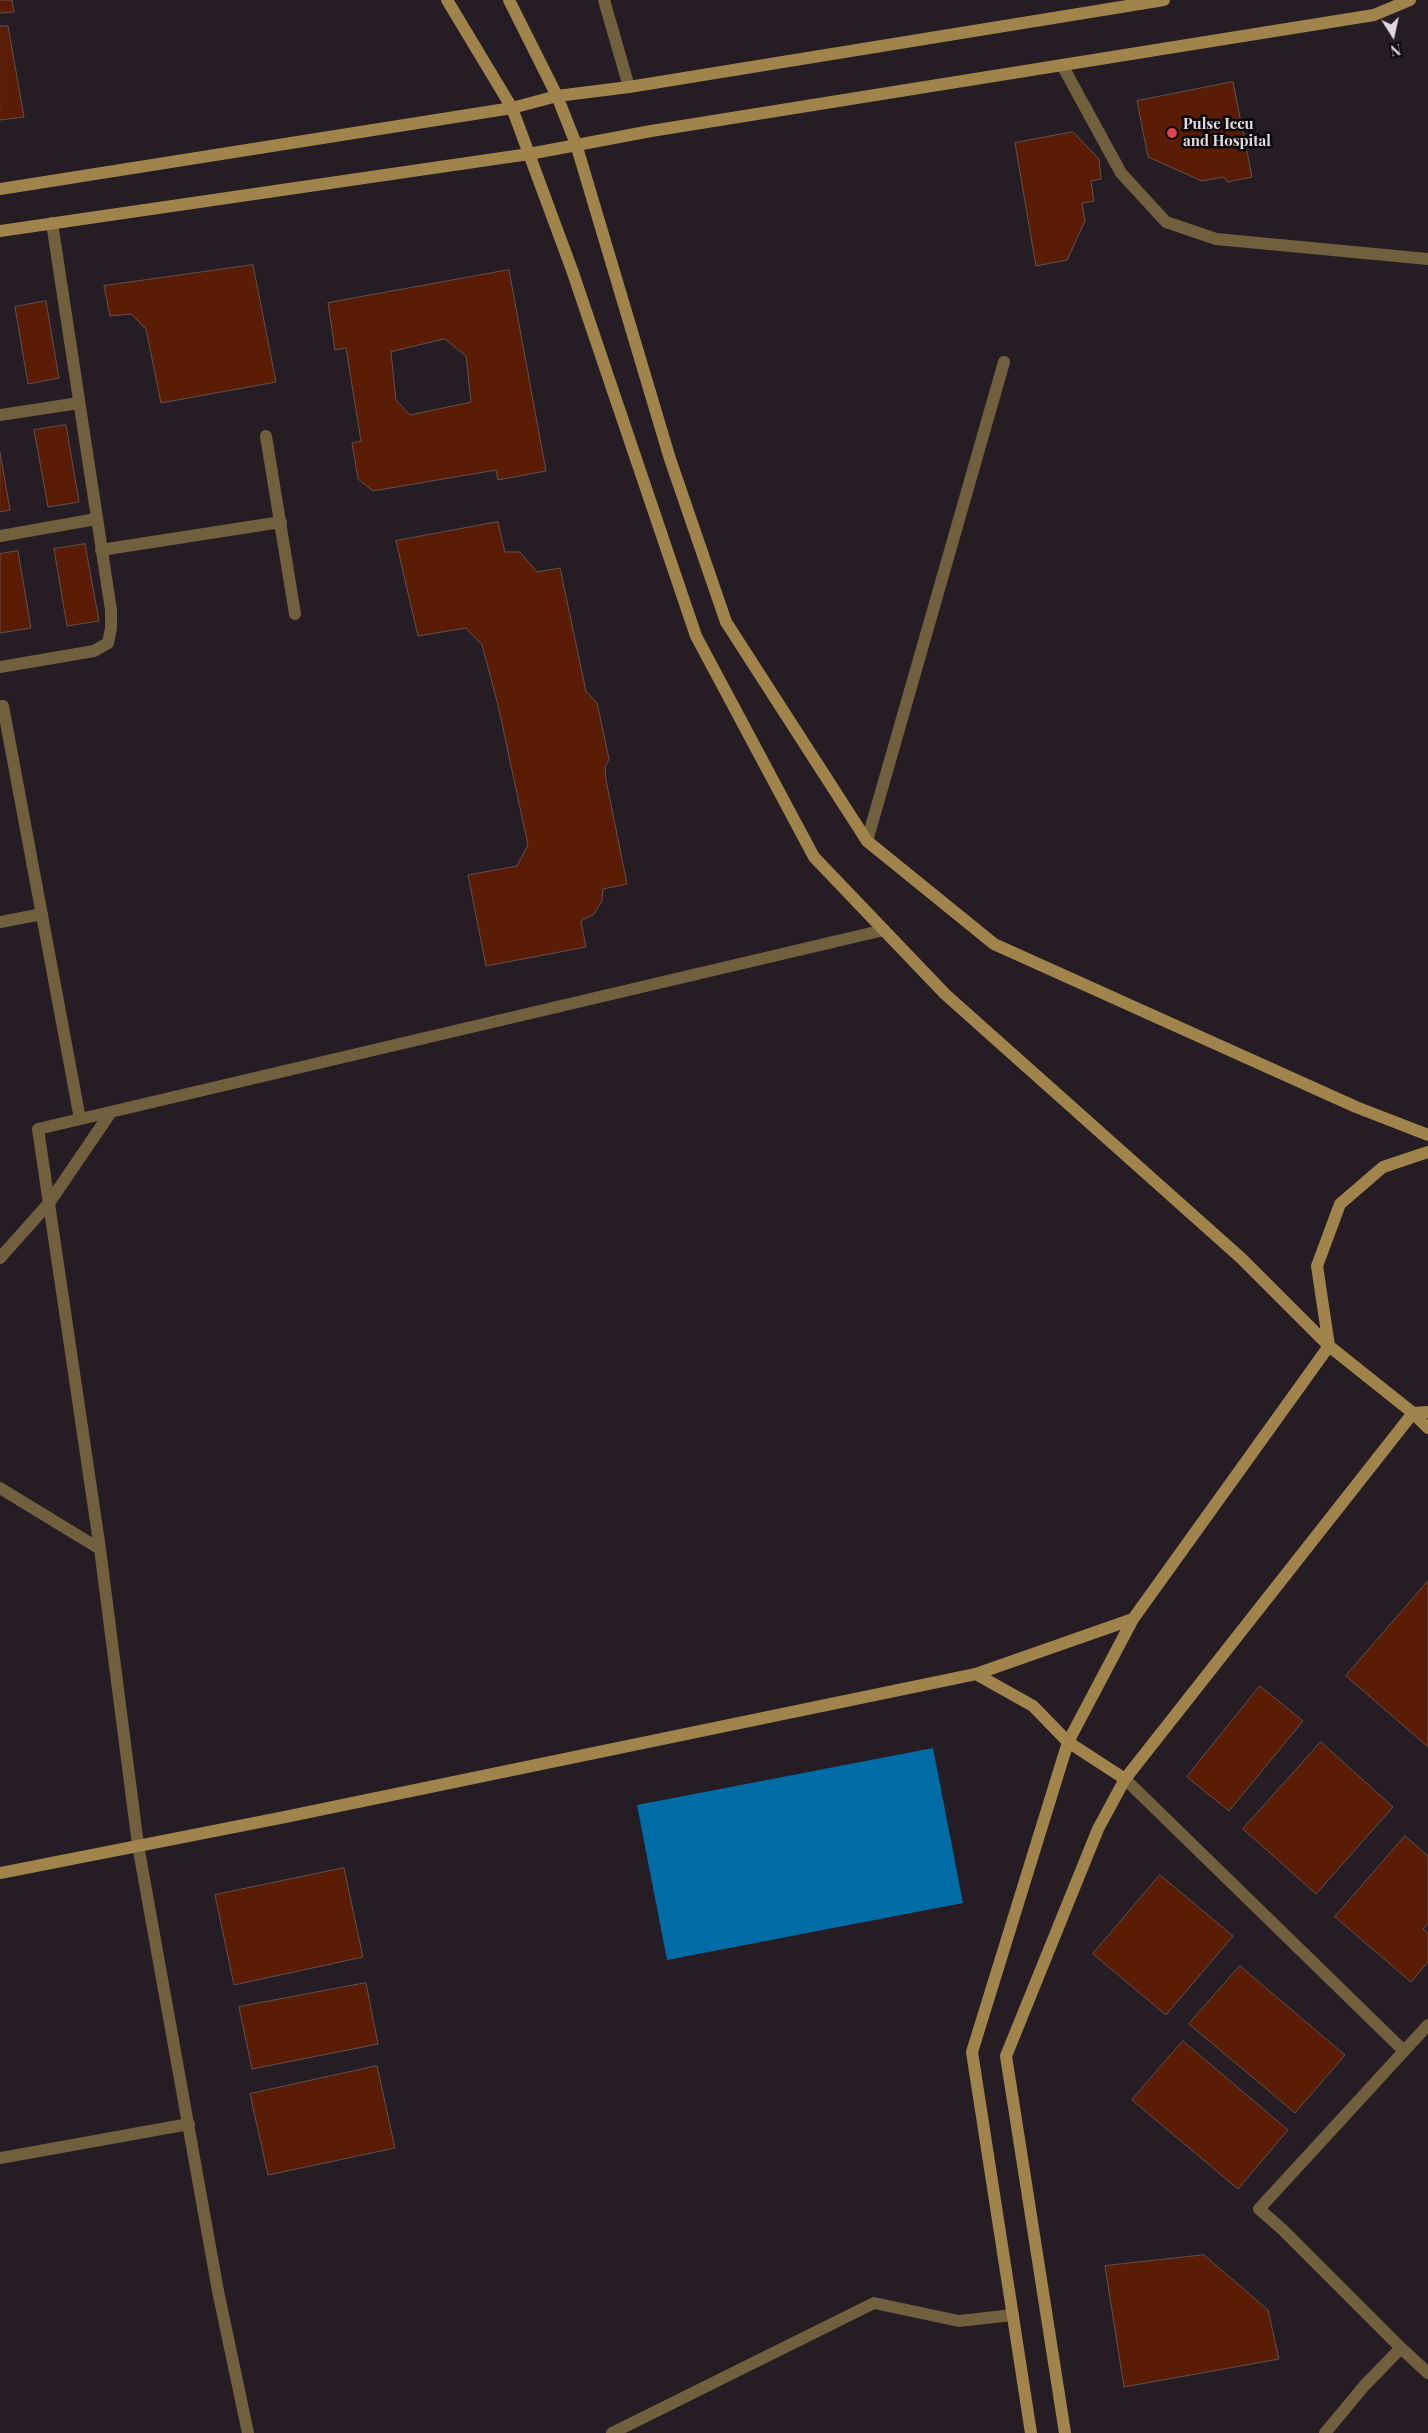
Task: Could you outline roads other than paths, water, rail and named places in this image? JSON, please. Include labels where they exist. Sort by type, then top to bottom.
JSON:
[{"type":"main road","points":[[447,0],[512,108],[572,270],[696,636],[814,857],[945,994],[1241,1258],[1329,1346],[1413,1413],[1428,1428]]},
{"type":"main road","points":[[509,0],[557,96],[576,144],[670,459],[726,622],[867,841],[994,944],[1356,1108],[1428,1135]]},
{"type":"main road","points":[[0,189],[512,108],[557,96],[629,87],[1164,0]]},
{"type":"main road","points":[[0,231],[529,154],[576,144],[1374,14],[1410,0]]},
{"type":"main road","points":[[1031,2433],[972,2052],[1068,1742],[1133,1619],[1329,1346],[1317,1266],[1340,1204],[1383,1167],[1428,1152]]},
{"type":"main road","points":[[1065,2433],[1006,2056],[1098,1829],[1125,1779],[1413,1413],[1428,1412]]},
{"type":"main road","points":[[0,1873],[285,1817],[976,1674],[1133,1619]]},
{"type":"main road","points":[[976,1674],[1033,1706],[1068,1742],[1125,1779]]},
{"type":"street","points":[[604,0],[629,87]]},
{"type":"street","points":[[1062,65],[1121,173],[1166,222],[1216,239],[1428,259]]},
{"type":"street","points":[[0,667],[94,651],[108,642],[111,628],[111,610],[52,223]]},
{"type":"street","points":[[867,841],[1004,362]]},
{"type":"street","points":[[0,415],[79,403]]},
{"type":"street","points":[[266,436],[295,614]]},
{"type":"street","points":[[0,536],[96,519]]},
{"type":"street","points":[[101,550],[280,522]]},
{"type":"street","points":[[3,706],[80,1119]]},
{"type":"street","points":[[0,922],[42,914]]},
{"type":"street","points":[[248,2433],[218,2291],[138,1845],[100,1549],[38,1130],[884,930]]},
{"type":"street","points":[[0,1258],[49,1204],[111,1112]]},
{"type":"street","points":[[0,1488],[100,1549]]},
{"type":"street","points":[[1125,1779],[1404,2051]]},
{"type":"street","points":[[1428,2025],[1259,2209],[1283,2230],[1428,2373]]},
{"type":"street","points":[[0,2158],[188,2124]]},
{"type":"street","points":[[612,2433],[874,2303],[958,2321],[1013,2315]]},
{"type":"street","points":[[1325,2433],[1364,2386],[1401,2348]]},
{"type":"water","points":[[933,1748],[963,1903],[667,1960],[637,1805]]},
{"type":"place","name":"Pulse Iccu and Hospital","points":[[1172,133]]}]
